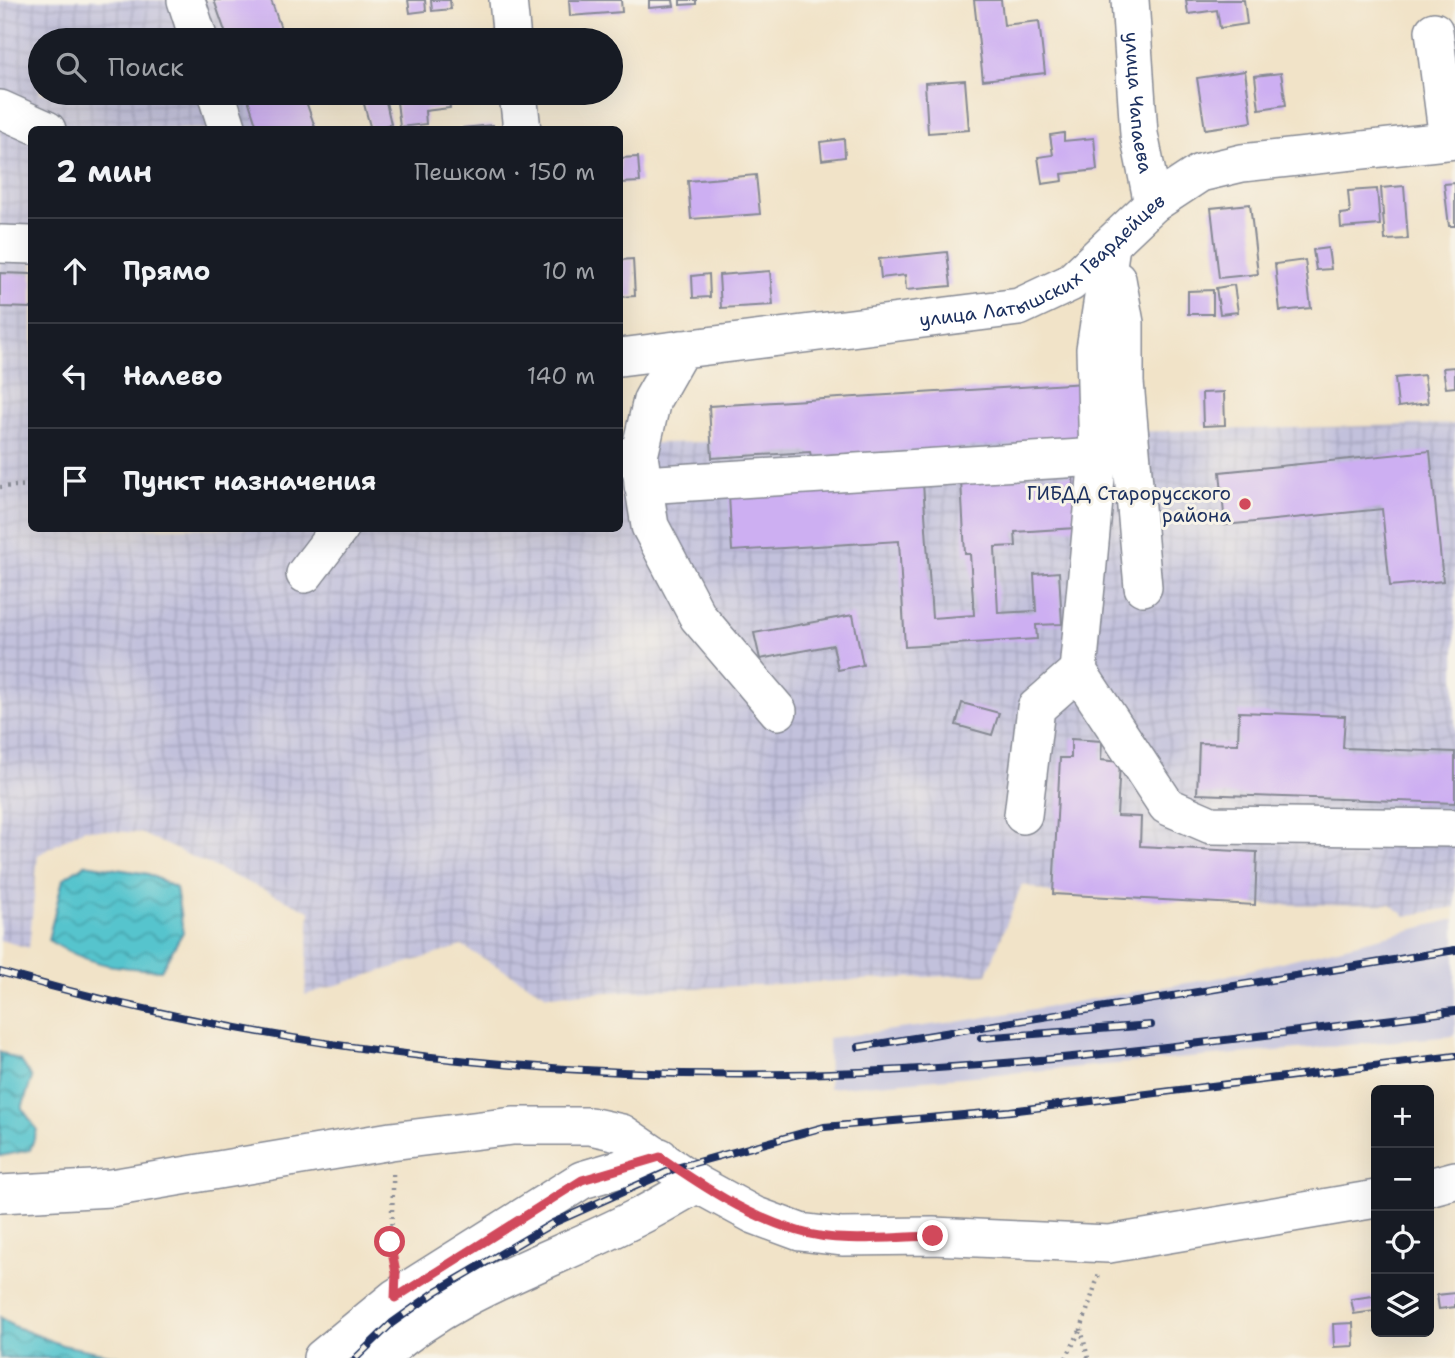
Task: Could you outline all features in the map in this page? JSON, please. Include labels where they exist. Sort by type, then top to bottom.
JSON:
[{"type":"street","points":[[187,0],[195,28]]},
{"type":"street","points":[[508,0],[511,28]]},
{"type":"street","name":"улица Чапаева","points":[[1130,0],[1139,134],[1153,204]]},
{"type":"street","points":[[1433,31],[1451,140]]},
{"type":"street","points":[[220,105],[227,126]]},
{"type":"street","points":[[519,105],[522,126]]},
{"type":"street","points":[[0,109],[38,126]]},
{"type":"street","name":"улица Латышских Гвардейцев","points":[[623,357],[1019,307],[1070,283],[1153,204],[1200,173],[1242,163],[1451,140]]},
{"type":"street","points":[[0,244],[28,245]]},
{"type":"street","points":[[1111,246],[1095,349],[1098,457],[1078,671],[1167,806],[1212,825],[1455,828]]},
{"type":"street","points":[[1111,246],[1125,323],[1125,382],[1143,587]]},
{"type":"street","points":[[681,349],[652,400],[634,466],[650,526],[698,617],[778,711]]},
{"type":"street","points":[[634,466],[1098,457]]},
{"type":"street","points":[[305,574],[337,532]]},
{"type":"street","points":[[1023,815],[1036,708],[1078,671]]},
{"type":"street","points":[[0,1194],[111,1188],[391,1141],[513,1126],[590,1126],[622,1133],[697,1184],[754,1214],[800,1232],[842,1237],[933,1236],[1110,1244],[1371,1200]]},
{"type":"street","points":[[322,1358],[395,1298],[582,1180],[660,1157]]},
{"type":"street","points":[[1434,1186],[1455,1180]]},
{"type":"street","points":[[380,1358],[401,1338],[467,1296],[636,1219],[697,1184]]},
{"type":"path","points":[[0,487],[28,485]]},
{"type":"path","points":[[391,1141],[394,1210],[390,1242],[396,1273],[395,1298]]},
{"type":"path","points":[[1066,1358],[1081,1329],[1110,1244]]},
{"type":"path","points":[[1081,1329],[1088,1358]]},
{"type":"shaded area","points":[[0,0],[270,0],[277,28],[28,28],[28,105],[296,105],[301,126],[28,126],[28,532],[623,532],[623,444],[1455,424],[1455,907],[1406,916],[1390,904],[1255,905],[1053,894],[1022,884],[987,974],[547,995],[462,946],[305,995],[310,911],[140,833],[84,829],[38,855],[29,948],[0,940]]},
{"type":"shaded area","points":[[1455,919],[1455,1036],[829,1088],[828,1038],[963,1021],[1217,978]]},
{"type":"water","points":[[85,864],[148,874],[176,888],[183,932],[161,970],[102,964],[76,955],[48,940],[63,879]]},
{"type":"water","points":[[0,1052],[21,1061],[32,1078],[22,1108],[37,1130],[30,1150],[0,1156]]},
{"type":"water","points":[[0,1317],[13,1326],[62,1345],[128,1358],[0,1358]]},
{"type":"building","points":[[214,0],[271,0],[281,28],[224,28]]},
{"type":"building","points":[[408,0],[425,0],[426,11],[410,13]]},
{"type":"building","points":[[431,0],[450,0],[451,9],[432,11]]},
{"type":"building","points":[[569,0],[621,0],[622,12],[570,16]]},
{"type":"building","points":[[649,0],[673,0],[674,6],[649,8]]},
{"type":"building","points":[[680,0],[696,0],[696,4],[680,5]]},
{"type":"building","points":[[974,0],[1001,0],[1004,25],[1039,21],[1045,73],[983,80]]},
{"type":"building","points":[[1186,0],[1244,0],[1247,24],[1220,28],[1217,10],[1188,14]]},
{"type":"building","points":[[1245,71],[1252,122],[1205,129],[1197,78]]},
{"type":"building","points":[[1281,73],[1286,105],[1259,109],[1255,76]]},
{"type":"building","points":[[965,80],[969,130],[928,133],[925,83]]},
{"type":"building","points":[[250,105],[307,105],[315,126],[257,126]]},
{"type":"building","points":[[364,105],[387,105],[391,124],[370,126]]},
{"type":"building","points":[[397,105],[450,105],[450,108],[425,111],[426,124],[400,126]]},
{"type":"building","points":[[1064,133],[1064,141],[1094,138],[1097,170],[1062,174],[1063,181],[1042,184],[1038,157],[1053,155],[1050,135]]},
{"type":"building","points":[[844,139],[845,157],[822,160],[820,142]]},
{"type":"building","points":[[638,157],[640,182],[623,183],[623,158]]},
{"type":"building","points":[[756,175],[760,214],[691,219],[688,181]]},
{"type":"building","points":[[1455,183],[1455,226],[1449,226],[1444,184]]},
{"type":"building","points":[[1404,186],[1408,239],[1385,240],[1381,188]]},
{"type":"building","points":[[1377,189],[1380,225],[1341,228],[1340,214],[1350,213],[1348,191]]},
{"type":"building","points":[[1250,204],[1258,274],[1219,278],[1211,208]]},
{"type":"building","points":[[1328,248],[1331,269],[1316,270],[1313,250]]},
{"type":"building","points":[[947,252],[951,286],[906,290],[905,275],[881,278],[879,259]]},
{"type":"building","points":[[633,259],[635,296],[623,297],[623,260]]},
{"type":"building","points":[[1305,260],[1311,308],[1280,311],[1275,264]]},
{"type":"building","points":[[770,271],[773,305],[721,308],[719,275]]},
{"type":"building","points":[[0,273],[28,274],[28,308],[0,307]]},
{"type":"building","points":[[709,274],[710,297],[693,298],[692,276]]},
{"type":"building","points":[[1234,285],[1238,312],[1220,314],[1216,288]]},
{"type":"building","points":[[1213,290],[1213,314],[1188,314],[1188,291]]},
{"type":"building","points":[[1455,367],[1455,387],[1446,388],[1443,368]]},
{"type":"building","points":[[1424,375],[1428,403],[1398,407],[1395,378]]},
{"type":"building","points":[[1085,383],[1089,440],[811,456],[810,452],[712,458],[709,406]]},
{"type":"building","points":[[1224,392],[1225,425],[1203,426],[1202,393]]},
{"type":"building","points":[[1430,451],[1443,581],[1390,586],[1382,509],[1225,525],[1220,472]]},
{"type":"building","points":[[1073,475],[1076,528],[1015,532],[1016,546],[995,547],[998,613],[1036,611],[1034,574],[1059,572],[1062,624],[1036,625],[1037,639],[905,647],[899,541],[732,551],[729,495],[923,483],[932,618],[974,615],[970,554],[965,554],[961,481]]},
{"type":"building","points":[[853,615],[863,665],[838,670],[833,645],[760,659],[754,633]]},
{"type":"building","points":[[962,703],[999,713],[992,735],[956,725]]},
{"type":"building","points":[[1239,712],[1345,716],[1343,748],[1455,752],[1455,803],[1197,794],[1199,743],[1238,744]]},
{"type":"building","points":[[1071,739],[1102,741],[1101,760],[1120,762],[1117,816],[1141,817],[1140,846],[1257,852],[1255,905],[1053,894],[1060,758],[1071,758]]},
{"type":"building","points":[[1455,1293],[1455,1307],[1439,1309],[1437,1295]]},
{"type":"building","points":[[1371,1296],[1371,1312],[1354,1314],[1351,1299]]},
{"type":"building","points":[[1353,1323],[1354,1346],[1334,1347],[1333,1324]]},
{"type":"railway","points":[[859,1047],[1455,950]]},
{"type":"railway","points":[[0,972],[105,1000],[318,1042],[535,1067],[644,1073],[861,1072],[1010,1063],[1159,1048],[1455,1011]]},
{"type":"railway","points":[[981,1038],[1151,1025]]},
{"type":"railway","points":[[356,1358],[392,1323],[437,1291],[553,1223],[676,1168],[824,1127],[1010,1111],[1455,1056]]},
{"type":"place","name":"ГИБДД Старорусского района","points":[[1245,504]]},
{"type":"route","points":[[390,1242],[396,1273],[395,1298],[582,1180],[660,1157],[697,1184],[754,1214],[800,1232],[842,1237],[933,1236]]}]
